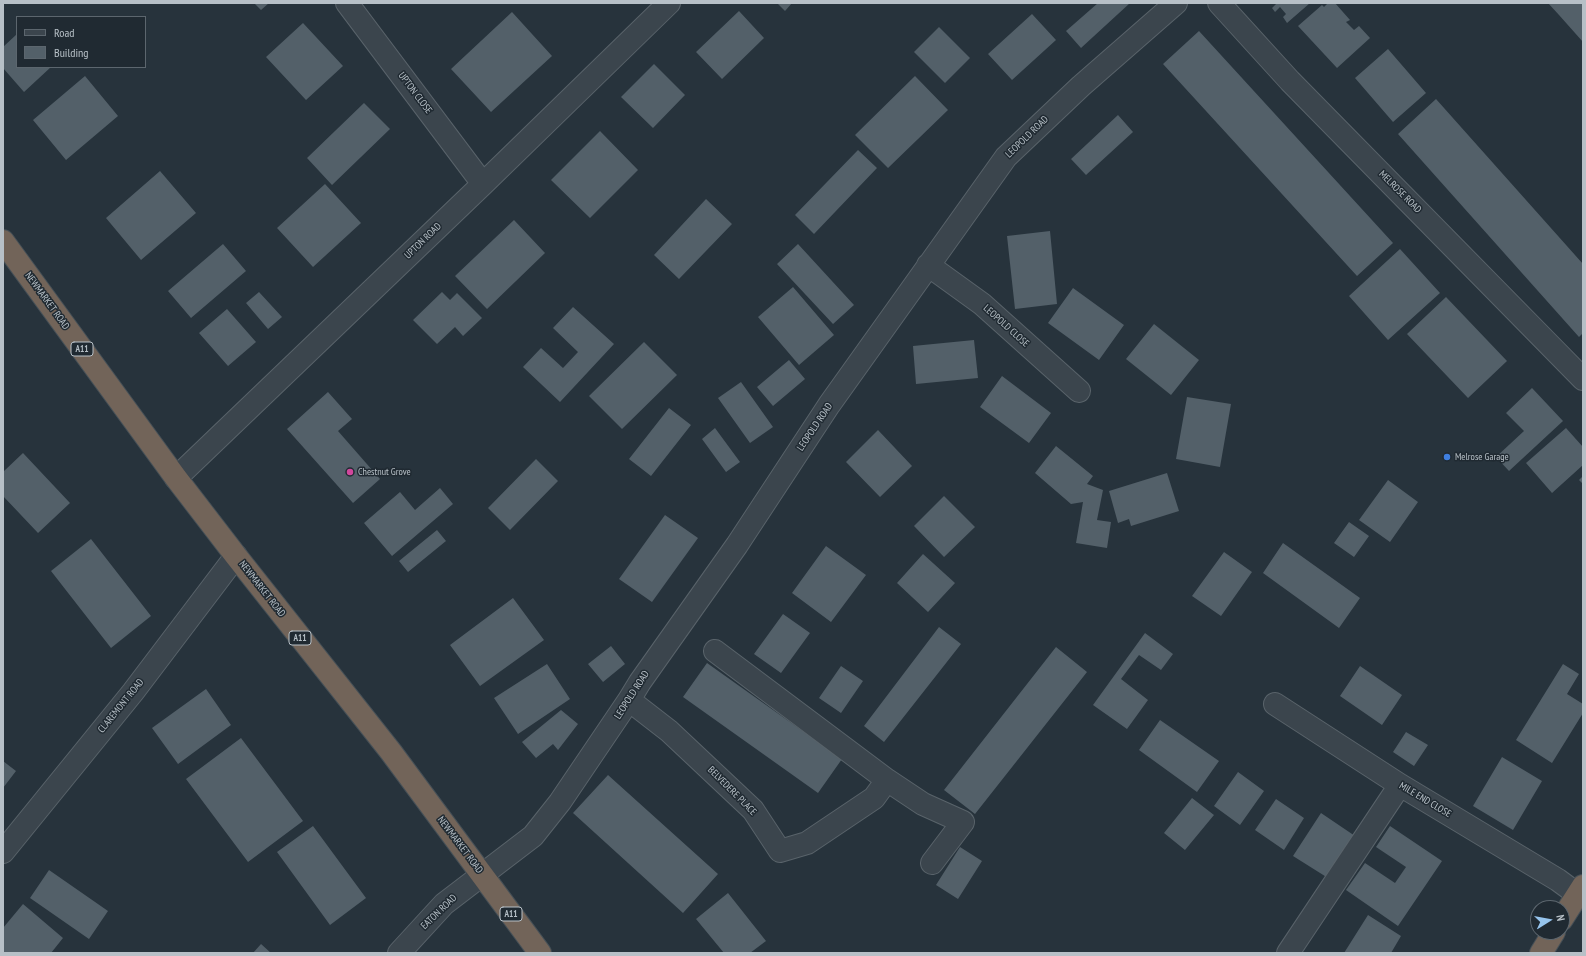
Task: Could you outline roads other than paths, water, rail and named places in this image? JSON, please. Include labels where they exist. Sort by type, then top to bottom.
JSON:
[{"type":"highway","name":"NEWMARKET ROAD","points":[[4,246],[176,478],[391,752],[540,953]]},
{"type":"highway","points":[[1570,906],[1580,890]]},
{"type":"highway","points":[[1541,953],[1549,940]]},
{"type":"street","name":"UPTON CLOSE","points":[[347,3],[483,184]]},
{"type":"street","name":"UPTON ROAD","points":[[176,478],[483,184],[669,3]]},
{"type":"street","name":"LEOPOLD ROAD","points":[[482,875],[533,836],[560,802],[640,682],[736,545],[829,406],[1006,157],[1081,86],[1176,3]]},
{"type":"street","name":"MELROSE ROAD","points":[[1219,3],[1290,81],[1583,379]]},
{"type":"street","name":"LEOPOLD CLOSE","points":[[928,265],[982,304],[1079,391]]},
{"type":"street","name":"CLAREMONT ROAD","points":[[3,852],[133,692],[236,556]]},
{"type":"street","points":[[715,651],[887,780],[923,804],[963,822],[932,863]]},
{"type":"street","name":"BELVEDERE PLACE","points":[[629,700],[669,731],[753,810],[780,852],[807,843],[874,798],[887,780]]},
{"type":"street","name":"MILE END CLOSE","points":[[1275,704],[1400,785],[1558,880],[1580,890]]},
{"type":"street","points":[[1288,953],[1400,785]]},
{"type":"street","name":"EATON ROAD","points":[[399,953],[444,904],[482,875]]},
{"type":"place","name":"Melrose Garage","points":[[1447,457]]},
{"type":"place","name":"Chestnut Grove","points":[[350,472]]}]
